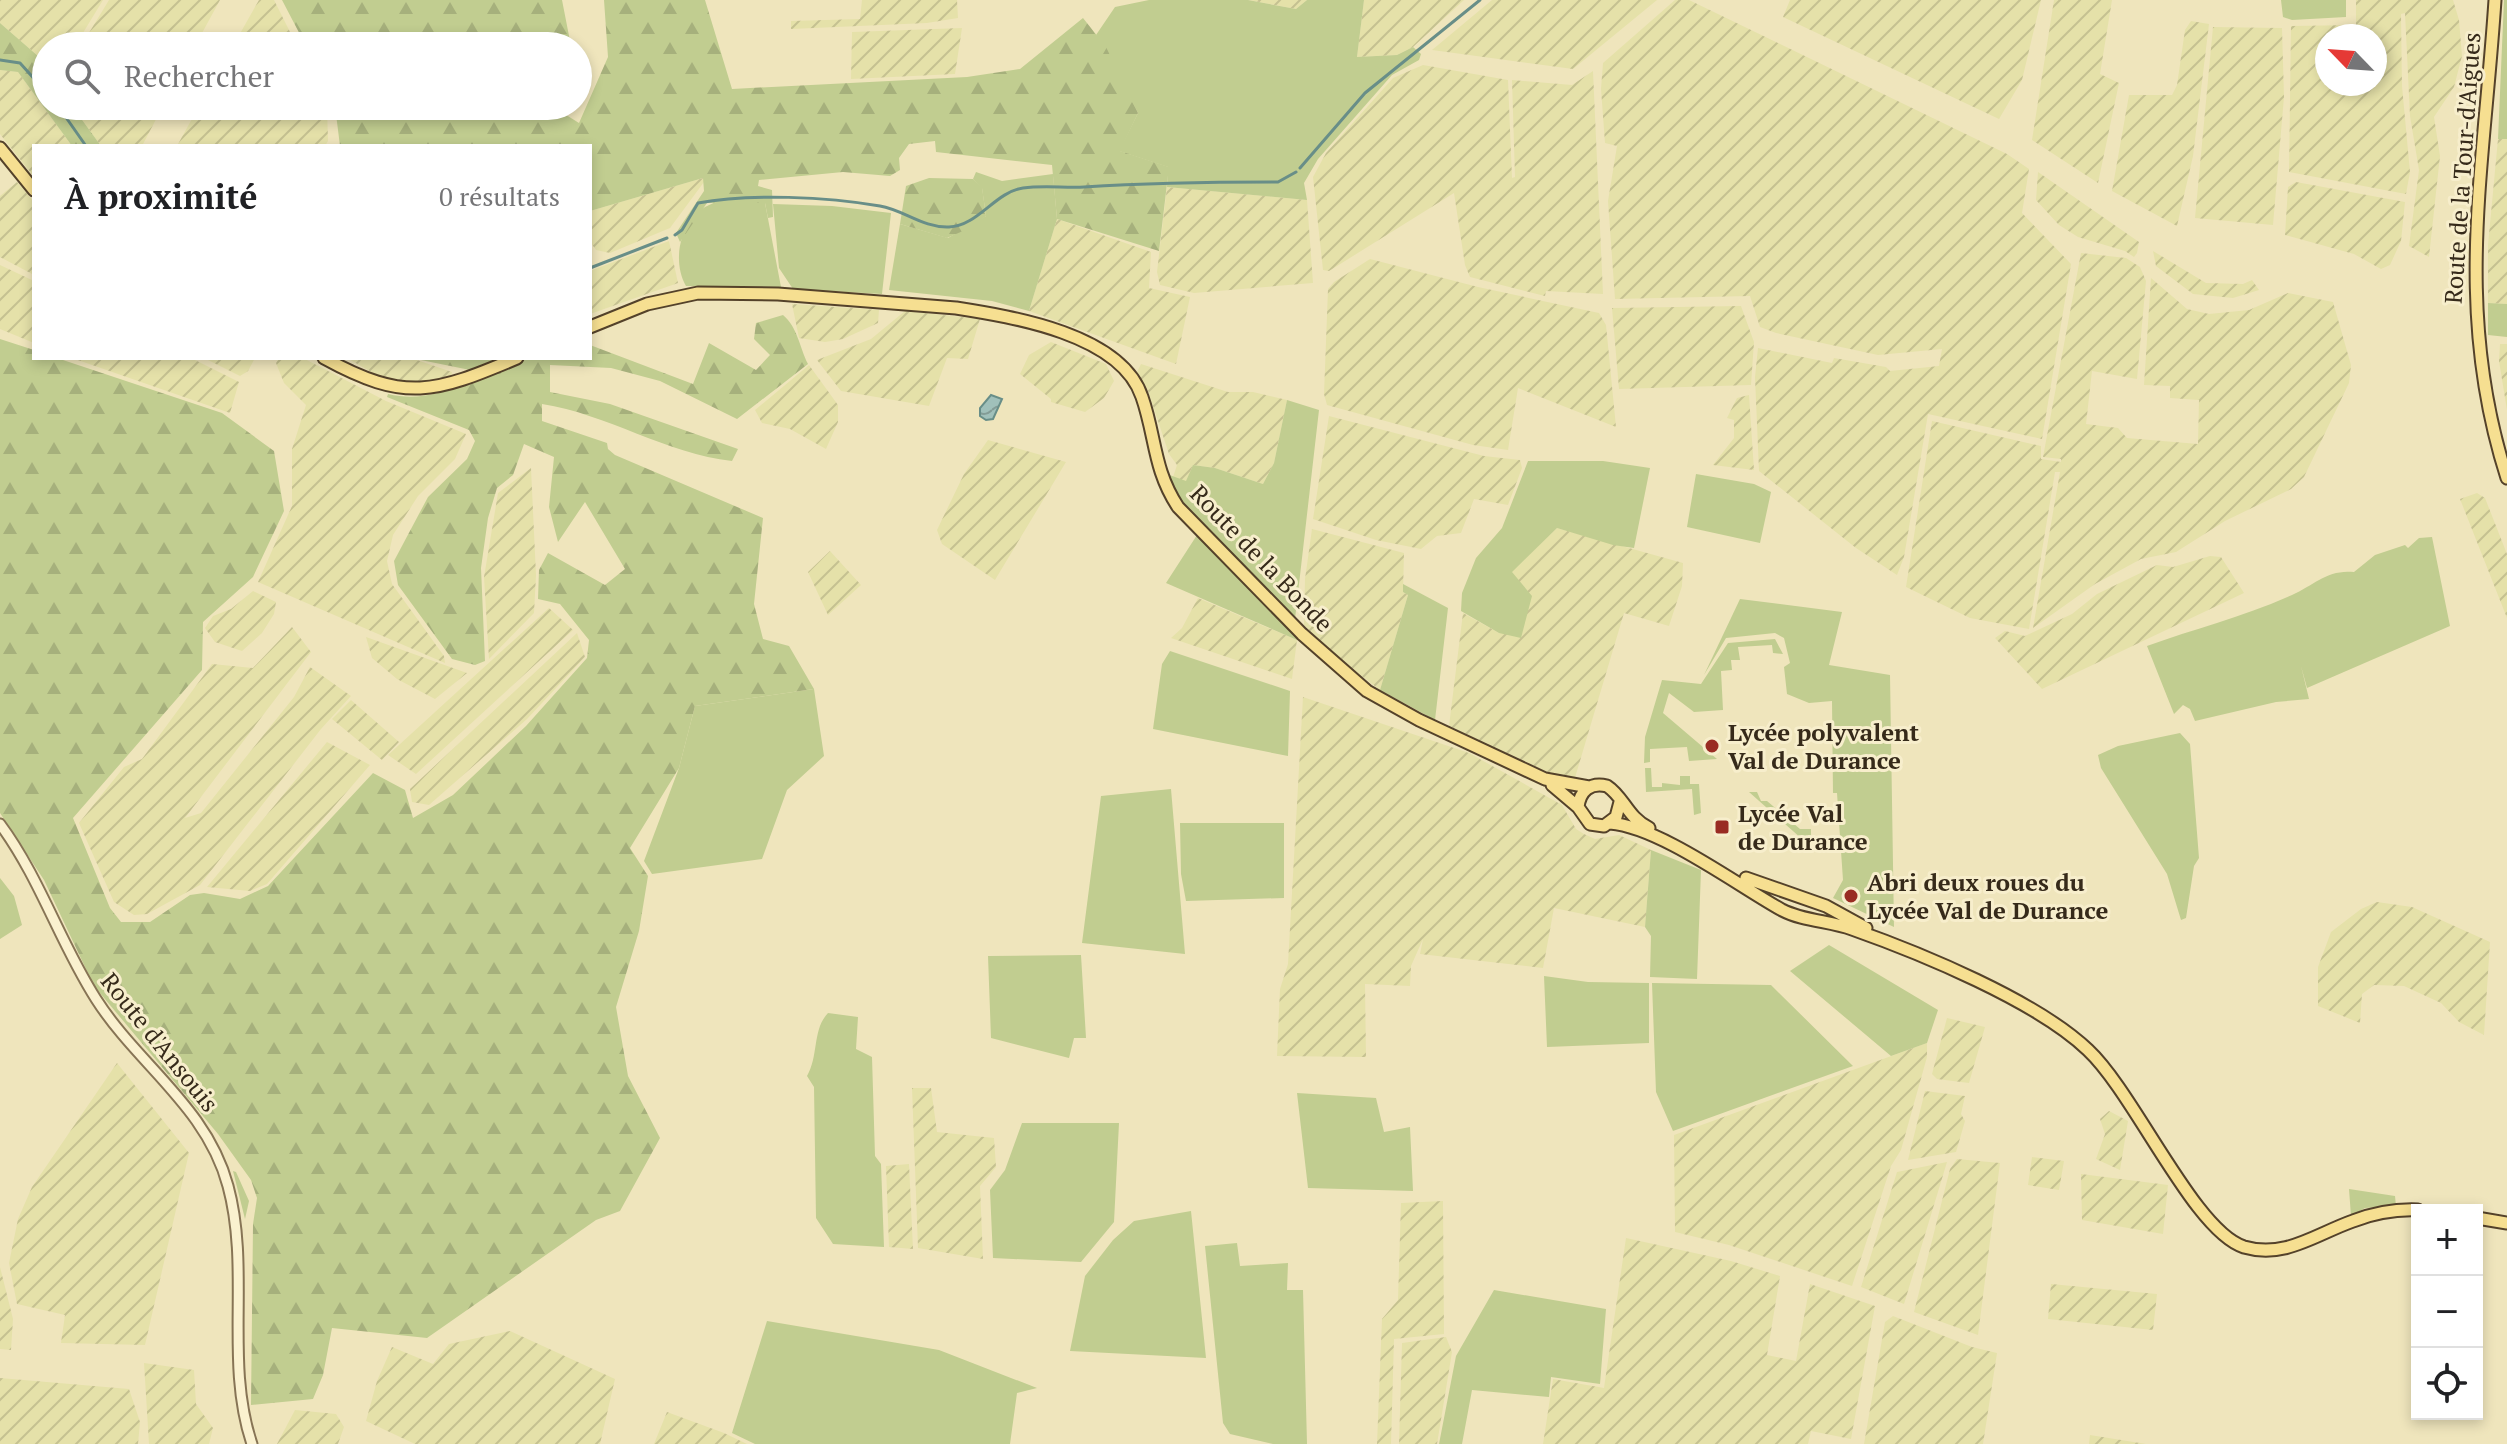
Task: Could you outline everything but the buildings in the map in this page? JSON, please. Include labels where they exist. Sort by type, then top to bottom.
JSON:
[{"type":"main road","name":"Route de la Tour-d'Aigues","points":[[2495,0],[2473,283],[2481,374],[2507,478]]},
{"type":"main road","points":[[0,148],[32,188]]},
{"type":"main road","name":"Route de la Bonde","points":[[592,326],[666,298],[720,292],[956,308],[1003,317],[1094,346],[1118,361],[1135,381],[1142,397],[1160,476],[1178,507],[1302,634],[1342,672],[1391,706],[1545,779],[1578,807]]},
{"type":"main road","points":[[328,360],[368,380],[408,390],[442,386],[512,360]]},
{"type":"main road","name":"Route de la Bonde","points":[[1545,779],[1589,787]]},
{"type":"main road","points":[[1891,943],[1842,925],[1791,914],[1721,872],[1641,831],[1610,823],[1590,824],[1578,807],[1579,799],[1589,787],[1607,786],[1642,825],[1757,884],[1826,906],[1891,943],[2034,1011],[2074,1037],[2117,1081],[2204,1216],[2228,1240],[2251,1248],[2280,1250],[2368,1215],[2411,1211]]},
{"type":"main road","points":[[1610,823],[1616,817],[1620,802]]},
{"type":"main road","points":[[2483,1219],[2507,1223]]},
{"type":"street","name":"Route d'Ansouis","points":[[0,824],[30,870],[69,954],[99,1004],[181,1098],[218,1157],[239,1241],[240,1361],[245,1425],[252,1444]]},
{"type":"shaded area","points":[[0,0],[103,0],[84,32],[32,32],[32,51],[0,23]]},
{"type":"shaded area","points":[[109,0],[220,0],[203,32],[90,32]]},
{"type":"shaded area","points":[[259,0],[274,0],[290,32],[241,32]]},
{"type":"shaded area","points":[[862,0],[957,0],[958,18],[927,23],[791,29],[791,21],[860,19]]},
{"type":"shaded area","points":[[1249,0],[1307,0],[1296,9]]},
{"type":"shaded area","points":[[1364,0],[1464,0],[1413,47],[1397,55],[1357,57]]},
{"type":"shaded area","points":[[1492,0],[1657,0],[1573,69],[1432,50]]},
{"type":"shaded area","points":[[1675,0],[1689,0],[2007,154],[2029,169],[2022,213],[2071,264],[2042,439],[1928,414],[1904,557],[1897,575],[1856,548],[1759,471],[1755,377],[1758,348],[1832,363],[1834,358],[1886,367],[1890,371],[1939,366],[1942,349],[1878,355],[1776,333],[1760,327],[1750,296],[1615,299],[1608,201],[1617,146],[1605,143],[1601,89],[1603,63]]},
{"type":"shaded area","points":[[1790,0],[2041,0],[2022,80],[1999,119],[1783,17]]},
{"type":"shaded area","points":[[2054,0],[2112,0],[2100,74],[2119,83],[2098,183],[2032,140]]},
{"type":"shaded area","points":[[2356,0],[2453,0],[2459,20],[2462,56],[2454,87],[2434,117],[2440,156],[2429,257],[2409,246],[2419,170],[2410,116],[2405,13],[2401,14],[2402,86],[2410,172],[2406,194],[2289,172],[2291,26],[2315,26],[2315,96],[2387,96],[2387,24],[2356,24]]},
{"type":"shaded area","points":[[2191,21],[2209,24],[2193,156],[2177,226],[2112,191],[2129,95],[2172,95],[2177,85],[2185,30]]},
{"type":"shaded area","points":[[2213,27],[2282,28],[2284,97],[2273,225],[2195,218]]},
{"type":"shaded area","points":[[962,28],[955,74],[851,79],[852,32]]},
{"type":"shaded area","points":[[1423,65],[1508,80],[1512,178],[1515,177],[1512,80],[1572,85],[1593,71],[1603,294],[1546,291],[1545,296],[1470,277],[1465,265],[1454,193],[1329,271],[1323,270],[1313,177],[1326,153],[1393,78]]},
{"type":"shaded area","points":[[0,70],[18,72],[32,91],[32,120],[53,120],[71,144],[32,144],[32,174],[0,134]]},
{"type":"shaded area","points":[[82,120],[156,120],[143,144],[100,144]]},
{"type":"shaded area","points":[[191,120],[327,120],[326,144],[178,144]]},
{"type":"shaded area","points":[[2498,139],[2507,139],[2507,304],[2488,303],[2488,245]]},
{"type":"shaded area","points":[[2038,172],[2139,242],[2134,257],[2125,251],[2078,237],[2059,225],[2036,200]]},
{"type":"shaded area","points":[[703,178],[704,182],[670,228],[610,253],[596,250],[592,244],[592,210]]},
{"type":"shaded area","points":[[17,182],[32,200],[32,274],[0,257],[0,196]]},
{"type":"shaded area","points":[[2296,182],[2405,202],[2401,241],[2390,265],[2381,269],[2354,254],[2285,235],[2288,187]]},
{"type":"shaded area","points":[[1167,187],[1307,200],[1313,283],[1194,293],[1160,285],[1157,272]]},
{"type":"shaded area","points":[[1057,219],[1151,252],[1149,288],[1190,297],[1176,364],[1029,311]]},
{"type":"shaded area","points":[[669,241],[678,283],[592,313],[592,270]]},
{"type":"shaded area","points":[[2153,251],[2206,283],[2243,284],[2252,280],[2259,290],[2233,298],[2193,294],[2156,266]]},
{"type":"shaded area","points":[[2081,253],[2126,258],[2140,267],[2146,281],[2137,379],[2092,371],[2086,424],[2118,428],[2127,438],[2198,444],[2199,400],[2170,398],[2170,386],[2144,385],[2151,278],[2187,309],[2209,314],[2249,310],[2288,293],[2333,302],[2351,365],[2349,383],[2304,477],[2291,489],[2225,521],[2176,552],[2141,559],[2095,584],[2033,628],[2060,472],[2055,472],[2029,629],[1970,618],[1906,587],[1932,421],[2041,446],[2041,459],[2061,462],[2061,459],[2043,457]]},
{"type":"shaded area","points":[[1370,259],[1478,287],[1599,313],[1606,325],[1616,427],[1518,388],[1508,450],[1473,445],[1327,405],[1324,394],[1328,289]]},
{"type":"shaded area","points":[[0,265],[32,280],[32,342],[0,329]]},
{"type":"shaded area","points":[[792,304],[879,310],[878,323],[843,339],[825,342],[799,338]]},
{"type":"shaded area","points":[[1741,306],[1754,342],[1751,385],[1619,389],[1612,308]]},
{"type":"shaded area","points":[[905,311],[980,319],[968,359],[947,358],[929,406],[841,391],[817,360],[871,339]]},
{"type":"shaded area","points":[[1051,342],[1106,364],[1114,381],[1104,398],[1085,412],[1051,402],[1020,374],[1029,355]]},
{"type":"shaded area","points":[[2500,344],[2507,344],[2507,410],[2499,361]]},
{"type":"shaded area","points":[[78,360],[195,360],[239,382],[230,413]]},
{"type":"shaded area","points":[[208,360],[254,360],[248,371],[240,376]]},
{"type":"shaded area","points":[[278,360],[307,360],[386,401],[466,434],[455,459],[418,496],[393,535],[387,561],[392,584],[444,656],[445,663],[258,582],[292,506],[292,449],[306,405],[284,383],[276,363]]},
{"type":"shaded area","points":[[350,360],[417,360],[452,372],[451,376],[430,382],[396,381],[378,376]]},
{"type":"shaded area","points":[[1141,364],[1228,392],[1253,392],[1287,400],[1274,463],[1263,484],[1215,468],[1193,465],[1186,482],[1173,477],[1177,465],[1169,454],[1147,388],[1136,374]]},
{"type":"shaded area","points":[[809,365],[838,405],[838,422],[826,449],[790,429],[762,423],[755,410]]},
{"type":"shaded area","points":[[1749,395],[1754,470],[1713,465],[1734,438],[1734,420],[1727,418],[1737,398]]},
{"type":"shaded area","points":[[1329,416],[1484,456],[1520,460],[1522,468],[1508,505],[1474,499],[1461,533],[1437,536],[1421,549],[1376,540],[1313,519]]},
{"type":"shaded area","points":[[988,440],[1066,462],[995,580],[942,544],[937,530],[964,474]]},
{"type":"shaded area","points":[[531,468],[536,575],[534,613],[489,659],[484,577],[498,493]]},
{"type":"shaded area","points":[[2477,493],[2485,498],[2507,554],[2507,618],[2460,499]]},
{"type":"shaded area","points":[[1557,528],[1683,563],[1682,586],[1669,626],[1624,613],[1574,781],[1558,777],[1449,726],[1463,613],[1499,633],[1511,572]]},
{"type":"shaded area","points":[[1312,529],[1404,553],[1403,592],[1408,595],[1380,690],[1338,658],[1304,625],[1305,579]]},
{"type":"shaded area","points":[[830,551],[861,585],[828,615],[808,572]]},
{"type":"shaded area","points":[[2210,556],[2221,557],[2244,593],[2042,689],[1995,638],[2005,631],[2025,636],[2072,614],[2097,594],[2157,565],[2173,567]]},
{"type":"shaded area","points":[[253,591],[276,602],[274,614],[262,633],[242,651],[215,642],[205,628],[213,616],[231,609]]},
{"type":"shaded area","points":[[1198,598],[1297,640],[1292,679],[1171,638],[1182,628]]},
{"type":"shaded area","points":[[549,608],[573,630],[416,774],[388,755]]},
{"type":"shaded area","points":[[292,627],[311,652],[185,818],[201,813],[294,697],[310,667],[351,696],[321,729],[200,885],[147,914],[134,915],[114,902],[79,823],[124,767],[142,759],[212,664],[253,668]]},
{"type":"shaded area","points":[[577,633],[585,657],[527,719],[429,805],[412,802],[410,789]]},
{"type":"shaded area","points":[[366,637],[467,673],[435,699],[397,679],[372,658]]},
{"type":"shaded area","points":[[1303,697],[1469,753],[1562,805],[1576,829],[1584,834],[1595,839],[1619,835],[1651,850],[1645,927],[1554,908],[1543,968],[1420,954],[1423,939],[1411,966],[1410,986],[1365,984],[1366,1057],[1277,1056],[1280,989],[1288,964]]},
{"type":"shaded area","points":[[351,700],[399,742],[382,760],[332,719]]},
{"type":"shaded area","points":[[327,742],[370,765],[267,884],[250,891],[207,887]]},
{"type":"shaded area","points":[[2377,902],[2412,907],[2490,942],[2484,1035],[2459,1022],[2441,1003],[2404,986],[2374,985],[2362,994],[2360,1023],[2318,1006],[2318,967],[2331,932],[2361,909]]},
{"type":"shaded area","points":[[1947,1018],[1985,1027],[1969,1083],[1937,1079],[1932,1074]]},
{"type":"shaded area","points":[[1927,1043],[1927,1057],[1901,1150],[1891,1166],[1852,1286],[1729,1245],[1675,1232],[1674,1135]]},
{"type":"shaded area","points":[[117,1063],[189,1153],[145,1345],[61,1343],[65,1315],[17,1304],[9,1263],[18,1219],[32,1187]]},
{"type":"shaded area","points":[[912,1088],[931,1088],[937,1132],[994,1138],[996,1167],[980,1186],[983,1259],[918,1248]]},
{"type":"shaded area","points":[[1925,1091],[1965,1096],[1961,1114],[1965,1121],[1956,1152],[1908,1160]]},
{"type":"shaded area","points":[[2109,1111],[2128,1121],[2120,1170],[2096,1159],[2105,1134],[2100,1119]]},
{"type":"shaded area","points":[[2032,1157],[2064,1161],[2059,1190],[2028,1185]]},
{"type":"shaded area","points":[[1957,1159],[2000,1163],[1978,1335],[1914,1312],[1950,1169]]},
{"type":"shaded area","points":[[1947,1162],[1904,1304],[1861,1287],[1897,1172]]},
{"type":"shaded area","points":[[909,1164],[913,1249],[889,1247],[886,1166]]},
{"type":"shaded area","points":[[2081,1174],[2168,1185],[2163,1234],[2082,1220]]},
{"type":"shaded area","points":[[1443,1201],[1444,1334],[1394,1339],[1391,1444],[1377,1444],[1382,1319],[1398,1300],[1401,1203]]},
{"type":"shaded area","points":[[1626,1238],[1731,1261],[1780,1276],[1767,1355],[1796,1361],[1810,1284],[1875,1306],[1851,1439],[1811,1431],[1808,1444],[1543,1444],[1553,1379],[1604,1388]]},
{"type":"shaded area","points":[[0,1267],[13,1319],[11,1350],[0,1349]]},
{"type":"shaded area","points":[[2051,1284],[2157,1294],[2153,1330],[2048,1319]]},
{"type":"shaded area","points":[[1893,1316],[1972,1347],[1997,1353],[1983,1444],[1864,1444],[1885,1322]]},
{"type":"shaded area","points":[[510,1331],[615,1379],[600,1444],[415,1444],[366,1421],[377,1381],[392,1347],[433,1364],[449,1344]]},
{"type":"shaded area","points":[[1446,1337],[1452,1352],[1437,1444],[1399,1444],[1402,1343]]},
{"type":"shaded area","points":[[144,1363],[194,1370],[196,1404],[213,1428],[209,1444],[149,1444]]},
{"type":"shaded area","points":[[0,1378],[129,1389],[140,1422],[138,1444],[0,1444]]},
{"type":"shaded area","points":[[295,1410],[336,1414],[344,1427],[338,1444],[277,1444]]},
{"type":"shaded area","points":[[667,1412],[724,1433],[747,1444],[654,1444]]},
{"type":"shaded area","points":[[2090,1435],[2146,1444],[2089,1444]]},
{"type":"green space","points":[[282,0],[562,0],[568,32],[299,32]]},
{"type":"green space","points":[[604,0],[705,0],[732,89],[967,77],[1020,69],[1083,18],[1106,47],[1138,113],[1120,151],[1169,167],[1159,251],[1057,219],[1052,165],[936,152],[935,141],[909,144],[899,158],[900,170],[890,176],[843,172],[759,180],[758,186],[772,190],[773,217],[768,218],[765,203],[707,203],[680,242],[676,233],[704,191],[703,178],[592,210],[592,144],[340,144],[337,120],[574,120],[579,123],[580,120],[592,120],[592,93],[608,57]]},
{"type":"green space","points":[[1149,0],[1248,0],[1296,9],[1307,0],[1364,0],[1357,57],[1397,55],[1413,47],[1421,54],[1419,60],[1392,75],[1318,159],[1304,183],[1307,200],[1167,187],[1168,167],[1119,151],[1138,113],[1096,35],[1115,7]]},
{"type":"green space","points":[[2281,0],[2346,0],[2346,17],[2292,20],[2283,17]]},
{"type":"green space","points":[[2504,0],[2507,0],[2507,139],[2498,139]]},
{"type":"green space","points":[[0,23],[32,51],[32,91],[18,72],[0,70]]},
{"type":"green space","points":[[53,120],[82,120],[100,144],[71,144]]},
{"type":"green space","points":[[976,172],[1002,181],[1053,174],[1057,219],[1029,311],[992,301],[889,290],[900,224],[948,238],[986,216],[982,188],[973,179]]},
{"type":"green space","points":[[929,178],[973,179],[982,187],[986,216],[972,227],[947,238],[900,224],[906,186]]},
{"type":"green space","points":[[723,201],[765,203],[781,287],[686,286],[679,260],[684,233],[699,211]]},
{"type":"green space","points":[[773,204],[832,206],[891,213],[882,294],[793,289],[779,268]]},
{"type":"green space","points":[[2488,303],[2507,304],[2507,337],[2488,335]]},
{"type":"green space","points":[[783,315],[795,331],[808,364],[737,419],[660,381],[611,368],[550,365],[550,392],[610,404],[738,449],[732,461],[684,451],[590,416],[542,404],[542,421],[607,443],[608,449],[615,455],[763,518],[754,604],[763,639],[789,646],[814,689],[695,706],[679,768],[630,848],[648,876],[639,931],[616,1007],[628,1076],[660,1138],[620,1211],[596,1220],[427,1338],[332,1328],[323,1375],[313,1399],[251,1405],[253,1224],[257,1198],[251,1180],[218,1134],[94,986],[44,880],[0,813],[0,339],[32,349],[32,360],[63,360],[222,413],[274,451],[284,511],[253,577],[203,622],[202,670],[73,818],[110,908],[121,922],[150,922],[190,895],[204,893],[240,899],[268,886],[373,773],[405,790],[413,818],[453,795],[526,726],[587,658],[589,640],[560,604],[538,599],[539,570],[548,553],[605,585],[625,569],[585,502],[558,542],[549,507],[554,457],[524,444],[513,475],[497,488],[488,518],[481,568],[485,661],[475,665],[452,659],[398,585],[394,561],[428,497],[467,459],[475,441],[469,430],[387,397],[388,394],[407,397],[442,392],[527,360],[592,360],[592,346],[693,384],[709,343],[756,370],[770,355],[754,339],[756,323]]},
{"type":"green space","points":[[421,360],[493,360],[470,370]]},
{"type":"green space","points":[[1287,400],[1319,410],[1295,619],[1180,503],[1164,473],[1186,481],[1193,465],[1215,468],[1263,484],[1274,463]]},
{"type":"green space","points":[[1528,461],[1603,461],[1650,468],[1634,548],[1557,528],[1512,572],[1532,596],[1521,638],[1499,633],[1461,611],[1462,593],[1476,558],[1502,528]]},
{"type":"green space","points":[[1696,474],[1754,484],[1771,492],[1760,543],[1687,527]]},
{"type":"green space","points":[[1197,535],[1298,636],[1297,640],[1166,583]]},
{"type":"green space","points":[[2432,537],[2450,626],[2307,688],[2301,666],[2309,699],[2276,702],[2195,721],[2190,709],[2183,705],[2174,714],[2147,646],[2257,609],[2329,575],[2354,572],[2375,555],[2405,545],[2408,548],[2419,538]]},
{"type":"green space","points":[[1403,584],[1448,608],[1435,720],[1380,690],[1408,595],[1403,592]]},
{"type":"green space","points":[[1740,599],[1842,612],[1829,665],[1890,675],[1894,927],[1833,898],[1843,880],[1837,793],[1833,793],[1832,701],[1809,703],[1787,694],[1784,667],[1790,663],[1784,638],[1775,633],[1726,638],[1704,675]]},
{"type":"green space","points":[[1775,639],[1783,654],[1773,653],[1772,645],[1738,647],[1740,660],[1731,660],[1732,670],[1721,671],[1723,710],[1694,712],[1669,693],[1663,713],[1717,759],[1689,761],[1687,747],[1650,749],[1650,762],[1644,763],[1645,737],[1662,680],[1701,684],[1728,643]]},
{"type":"green space","points":[[1170,651],[1290,691],[1288,756],[1153,729],[1162,664]]},
{"type":"green space","points":[[814,689],[824,756],[787,790],[762,859],[652,874],[644,861],[679,768],[695,706]]},
{"type":"green space","points":[[2180,733],[2190,744],[2199,858],[2194,866],[2186,918],[2181,920],[2167,874],[2101,768],[2098,755],[2118,746]]},
{"type":"green space","points":[[1645,768],[1651,768],[1652,787],[1662,787],[1662,783],[1680,785],[1680,776],[1690,776],[1690,784],[1699,784],[1701,813],[1694,815],[1692,789],[1646,792]]},
{"type":"green space","points":[[1171,789],[1185,954],[1082,943],[1101,796]]},
{"type":"green space","points":[[1749,792],[1757,792],[1761,801],[1767,801],[1800,829],[1811,829],[1811,847]]},
{"type":"green space","points":[[1180,823],[1284,823],[1284,898],[1186,901],[1181,874]]},
{"type":"green space","points":[[1651,850],[1701,870],[1697,979],[1650,977],[1651,936],[1645,927]]},
{"type":"green space","points":[[0,878],[14,896],[22,925],[0,939]]},
{"type":"green space","points":[[1829,945],[1938,1010],[1927,1043],[1891,1056],[1790,971]]},
{"type":"green space","points":[[1081,955],[1086,1038],[1074,1038],[1069,1058],[991,1038],[988,956]]},
{"type":"green space","points":[[1544,976],[1588,982],[1649,983],[1649,1043],[1547,1047]]},
{"type":"green space","points":[[1652,983],[1771,985],[1853,1066],[1673,1131],[1656,1092]]},
{"type":"green space","points":[[828,1013],[858,1017],[856,1049],[872,1057],[875,1156],[881,1164],[884,1247],[833,1244],[816,1218],[814,1087],[807,1076],[820,1027]]},
{"type":"green space","points":[[1297,1093],[1376,1098],[1384,1132],[1410,1127],[1413,1191],[1308,1188]]},
{"type":"green space","points":[[1022,1123],[1119,1123],[1114,1222],[1081,1262],[993,1258],[990,1190],[1005,1170]]},
{"type":"green space","points":[[233,1171],[249,1201],[245,1219]]},
{"type":"green space","points":[[2349,1189],[2395,1196],[2396,1206],[2365,1208],[2351,1216]]},
{"type":"green space","points":[[1191,1211],[1206,1358],[1070,1351],[1085,1276],[1113,1240],[1134,1221]]},
{"type":"green space","points":[[1237,1243],[1240,1266],[1288,1263],[1287,1290],[1303,1290],[1307,1444],[1273,1444],[1230,1434],[1223,1423],[1205,1246]]},
{"type":"green space","points":[[1494,1290],[1606,1309],[1600,1384],[1551,1377],[1549,1397],[1472,1390],[1462,1444],[1439,1444],[1456,1356]]},
{"type":"green space","points":[[767,1321],[939,1350],[1037,1388],[1017,1393],[1010,1444],[755,1444],[732,1433]]},
{"type":"water","points":[[991,395],[1002,399],[993,419],[986,420],[980,416],[980,408]]},
{"type":"waterway","points":[[1300,168],[1365,93],[1480,0]]},
{"type":"waterway","points":[[0,60],[20,63],[32,76]]},
{"type":"waterway","points":[[68,120],[85,144]]},
{"type":"waterway","points":[[675,235],[682,230],[698,203],[718,200],[789,197],[859,203],[889,208],[931,225],[949,227],[969,221],[1004,196],[1023,188],[1278,182],[1296,172]]},
{"type":"waterway","points":[[592,267],[667,238]]},
{"type":"place","name":"Lycée polyvalent Val de Durance","points":[[1712,746]]},
{"type":"place","name":"Lycée Val de Durance","points":[[1722,827]]},
{"type":"place","name":"Abri deux roues du Lycée Val de Durance","points":[[1851,896]]}]
